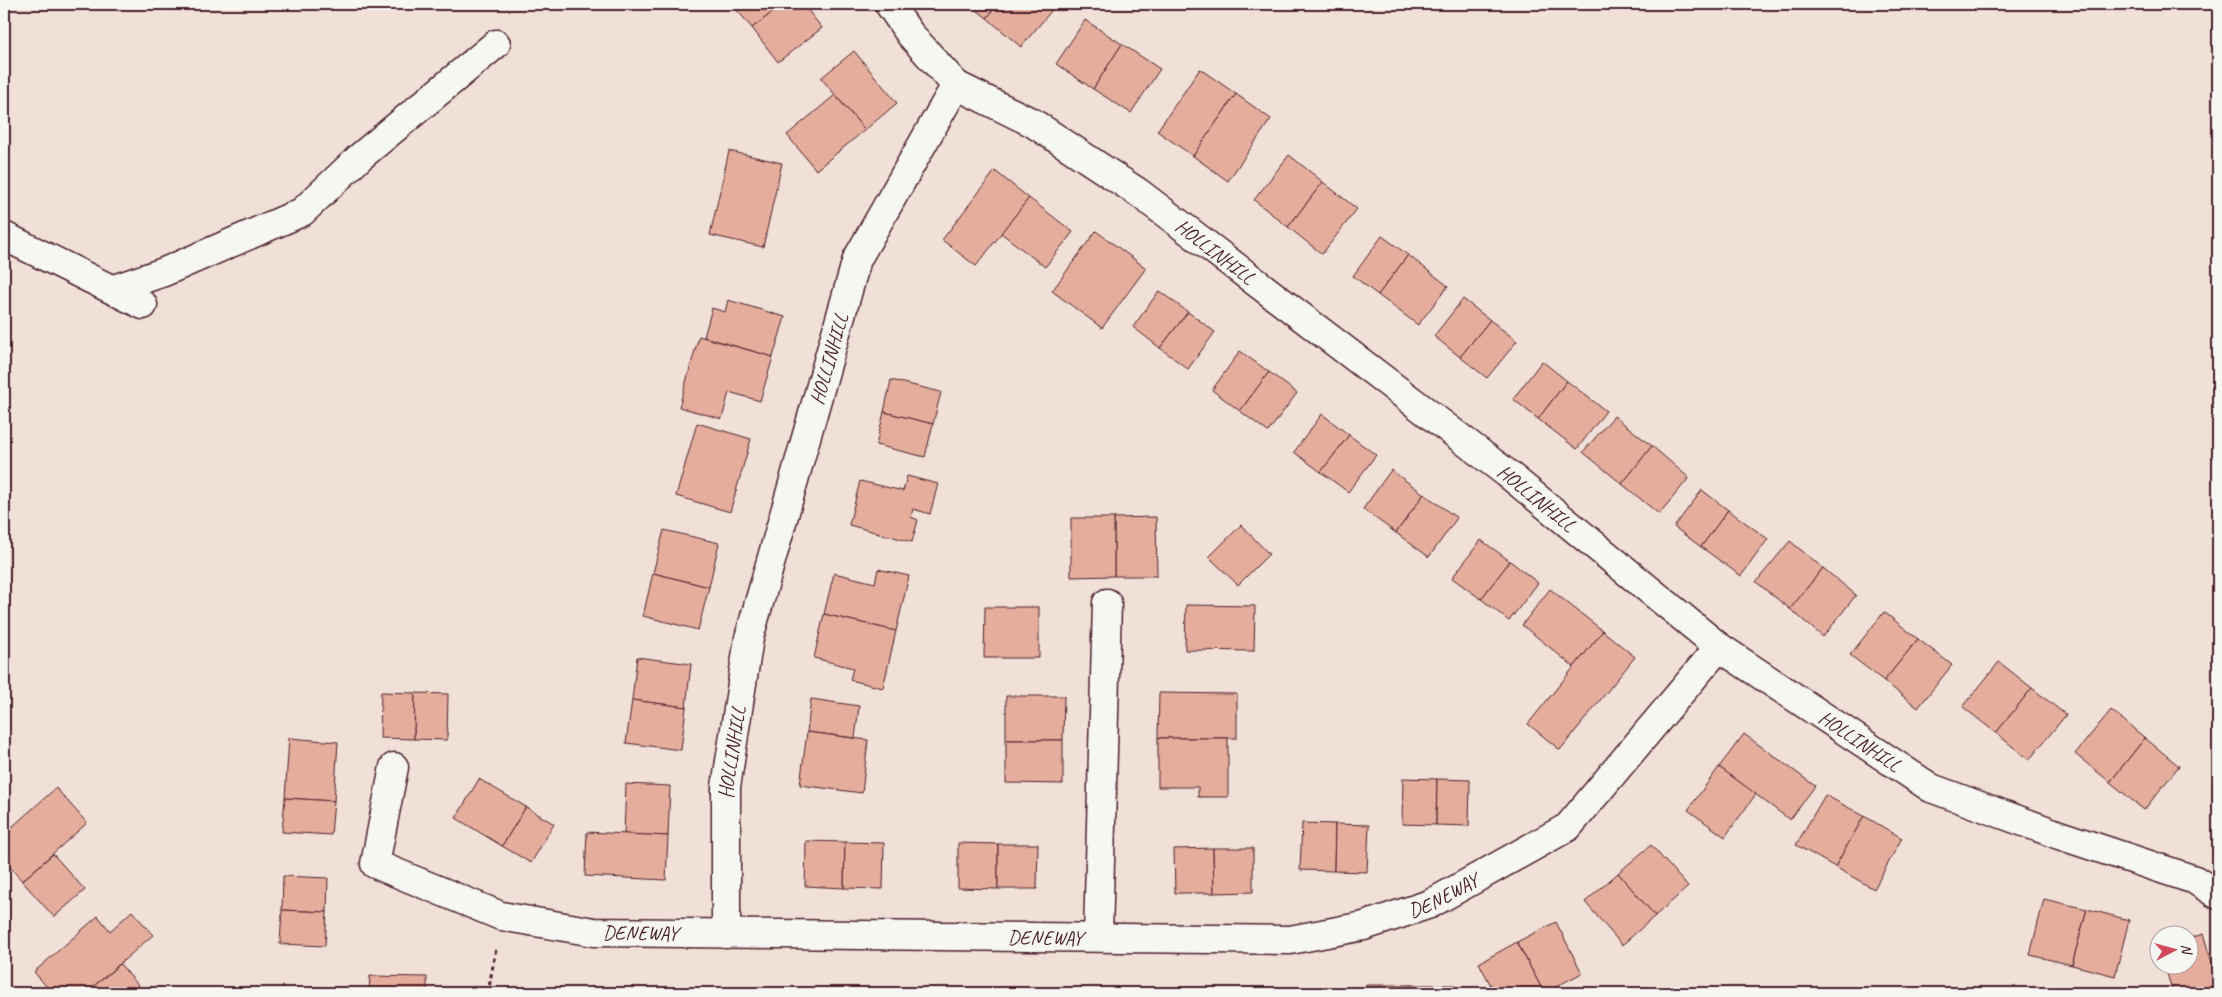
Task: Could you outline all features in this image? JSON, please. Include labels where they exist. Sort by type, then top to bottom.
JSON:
[{"type":"street","points":[[889,4],[910,34],[956,85]]},
{"type":"street","points":[[114,290],[164,272],[302,212],[360,157],[496,44]]},
{"type":"street","name":"HOLLINHILL","points":[[726,934],[726,788],[749,638],[857,259],[956,85],[1033,122],[1139,193],[1508,474],[1719,647],[1931,788],[2059,835],[2195,880],[2218,896]]},
{"type":"street","points":[[4,236],[143,305]]},
{"type":"street","points":[[1098,936],[1107,603]]},
{"type":"street","name":"DENEWAY","points":[[394,767],[375,864],[501,916],[594,932],[1098,936],[1290,940],[1364,926],[1430,904],[1568,827],[1719,647]]},
{"type":"path","points":[[488,993],[501,916]]},
{"type":"building","points":[[732,4],[783,4],[752,28]]},
{"type":"building","points":[[783,4],[803,4],[822,28],[778,62],[752,28]]},
{"type":"building","points":[[969,4],[998,4],[987,18]]},
{"type":"building","points":[[998,4],[1057,4],[1021,47],[987,18]]},
{"type":"building","points":[[1085,20],[1122,44],[1093,89],[1056,64]]},
{"type":"building","points":[[1122,44],[1160,69],[1131,113],[1093,89]]},
{"type":"building","points":[[854,51],[897,103],[865,130],[821,78]]},
{"type":"building","points":[[1200,69],[1236,94],[1193,156],[1157,131]]},
{"type":"building","points":[[1236,94],[1271,119],[1228,181],[1193,156]]},
{"type":"building","points":[[835,95],[865,130],[816,170],[787,135]]},
{"type":"building","points":[[729,151],[782,163],[763,247],[710,235]]},
{"type":"building","points":[[1289,155],[1323,182],[1288,227],[1254,200]]},
{"type":"building","points":[[995,171],[1029,198],[976,266],[942,240]]},
{"type":"building","points":[[1323,182],[1357,209],[1322,254],[1288,227]]},
{"type":"building","points":[[1029,198],[1073,232],[1045,267],[1001,233]]},
{"type":"building","points":[[1096,231],[1146,268],[1102,328],[1052,291]]},
{"type":"building","points":[[1382,236],[1408,255],[1378,295],[1353,276]]},
{"type":"building","points":[[1408,255],[1448,286],[1418,325],[1378,295]]},
{"type":"building","points":[[1159,291],[1188,312],[1160,348],[1133,327]]},
{"type":"building","points":[[1463,299],[1490,320],[1460,357],[1434,336]]},
{"type":"building","points":[[728,300],[785,317],[773,357],[704,337],[712,308],[725,312]]},
{"type":"building","points":[[1188,312],[1215,332],[1188,369],[1160,348]]},
{"type":"building","points":[[1490,320],[1517,341],[1487,378],[1460,357]]},
{"type":"building","points":[[699,336],[773,357],[760,401],[729,392],[722,419],[679,407]]},
{"type":"building","points":[[1240,351],[1269,372],[1240,411],[1212,390]]},
{"type":"building","points":[[1542,361],[1567,381],[1538,419],[1513,399]]},
{"type":"building","points":[[1269,372],[1297,393],[1268,432],[1240,411]]},
{"type":"building","points":[[891,380],[941,392],[933,424],[884,412]]},
{"type":"building","points":[[1567,381],[1606,411],[1577,449],[1538,419]]},
{"type":"building","points":[[884,412],[933,424],[925,457],[876,445]]},
{"type":"building","points":[[1322,414],[1349,435],[1321,472],[1294,452]]},
{"type":"building","points":[[1614,416],[1652,446],[1622,484],[1583,452]]},
{"type":"building","points":[[697,423],[751,439],[730,512],[676,496]]},
{"type":"building","points":[[1349,435],[1376,455],[1348,492],[1321,472]]},
{"type":"building","points":[[1652,446],[1689,478],[1659,514],[1622,484]]},
{"type":"building","points":[[1391,470],[1424,494],[1396,533],[1363,509]]},
{"type":"building","points":[[907,476],[938,484],[930,514],[913,509],[911,517],[918,520],[912,542],[849,525],[860,481],[903,491]]},
{"type":"building","points":[[1702,490],[1728,510],[1701,547],[1674,527]]},
{"type":"building","points":[[1424,494],[1457,518],[1429,557],[1396,533]]},
{"type":"building","points":[[1728,510],[1768,539],[1741,576],[1701,547]]},
{"type":"building","points":[[1156,517],[1157,576],[1114,576],[1114,518]]},
{"type":"building","points":[[1071,518],[1114,518],[1114,576],[1071,577]]},
{"type":"building","points":[[1241,525],[1269,554],[1238,585],[1209,557]]},
{"type":"building","points":[[664,530],[719,543],[709,587],[653,573]]},
{"type":"building","points":[[1481,540],[1510,561],[1481,599],[1452,578]]},
{"type":"building","points":[[1790,541],[1823,568],[1790,609],[1756,582]]},
{"type":"building","points":[[1510,561],[1538,583],[1509,621],[1481,599]]},
{"type":"building","points":[[1823,568],[1856,595],[1823,637],[1790,609]]},
{"type":"building","points":[[878,569],[909,576],[896,631],[824,614],[834,573],[875,583]]},
{"type":"building","points":[[653,573],[709,587],[698,630],[643,616]]},
{"type":"building","points":[[1550,589],[1603,631],[1574,667],[1522,625]]},
{"type":"building","points":[[1186,605],[1255,606],[1254,651],[1185,650]]},
{"type":"building","points":[[985,607],[1039,607],[1039,658],[984,658]]},
{"type":"building","points":[[1884,612],[1918,639],[1884,681],[1850,655]]},
{"type":"building","points":[[824,614],[896,631],[883,688],[850,680],[853,668],[814,658]]},
{"type":"building","points":[[1603,631],[1635,657],[1560,750],[1528,724]]},
{"type":"building","points":[[1918,639],[1952,665],[1918,708],[1884,681]]},
{"type":"building","points":[[637,657],[691,664],[686,707],[632,700]]},
{"type":"building","points":[[1999,662],[2032,688],[1996,733],[1963,707]]},
{"type":"building","points":[[2032,688],[2066,715],[2029,760],[1996,733]]},
{"type":"building","points":[[381,692],[415,693],[414,739],[380,738]]},
{"type":"building","points":[[415,693],[448,694],[447,740],[414,739]]},
{"type":"building","points":[[1159,693],[1237,694],[1237,738],[1158,738]]},
{"type":"building","points":[[1006,696],[1064,696],[1063,740],[1006,740]]},
{"type":"building","points":[[811,699],[859,706],[855,738],[807,732]]},
{"type":"building","points":[[632,700],[686,707],[681,750],[626,743]]},
{"type":"building","points":[[2111,710],[2145,738],[2110,782],[2075,754]]},
{"type":"building","points":[[807,732],[868,740],[862,793],[800,785]]},
{"type":"building","points":[[1744,734],[1815,786],[1790,820],[1719,767]]},
{"type":"building","points":[[289,738],[338,742],[334,801],[285,798]]},
{"type":"building","points":[[1158,738],[1228,738],[1228,797],[1198,797],[1198,787],[1158,787]]},
{"type":"building","points":[[2145,738],[2179,766],[2144,810],[2110,782]]},
{"type":"building","points":[[1006,740],[1063,740],[1063,784],[1006,783]]},
{"type":"building","points":[[1719,767],[1756,794],[1725,837],[1688,810]]},
{"type":"building","points":[[1403,778],[1437,779],[1436,825],[1402,824]]},
{"type":"building","points":[[479,779],[526,807],[502,846],[456,818]]},
{"type":"building","points":[[1437,779],[1470,780],[1469,826],[1436,825]]},
{"type":"building","points":[[626,784],[670,786],[668,836],[624,834]]},
{"type":"building","points":[[56,788],[87,823],[22,881],[4,860],[4,834]]},
{"type":"building","points":[[1825,795],[1864,816],[1835,867],[1796,845]]},
{"type":"building","points":[[285,798],[334,801],[331,835],[282,832]]},
{"type":"building","points":[[526,807],[554,824],[531,863],[502,846]]},
{"type":"building","points":[[1864,816],[1902,838],[1874,889],[1835,867]]},
{"type":"building","points":[[1302,823],[1335,824],[1334,871],[1300,870]]},
{"type":"building","points":[[1335,824],[1369,825],[1367,872],[1334,871]]},
{"type":"building","points":[[587,832],[668,836],[666,880],[585,876]]},
{"type":"building","points":[[806,841],[845,842],[844,888],[805,886]]},
{"type":"building","points":[[845,842],[884,843],[883,889],[844,888]]},
{"type":"building","points":[[958,843],[998,844],[998,889],[958,888]]},
{"type":"building","points":[[998,844],[1038,844],[1037,889],[998,889]]},
{"type":"building","points":[[1651,845],[1688,887],[1655,916],[1618,873]]},
{"type":"building","points":[[1213,848],[1214,893],[1175,893],[1174,849]]},
{"type":"building","points":[[1213,848],[1253,848],[1253,892],[1214,893]]},
{"type":"building","points":[[53,854],[85,890],[54,917],[22,881]]},
{"type":"building","points":[[1618,873],[1655,916],[1622,945],[1585,902]]},
{"type":"building","points":[[283,876],[328,878],[327,912],[282,910]]},
{"type":"building","points":[[2044,899],[2087,909],[2072,965],[2030,955]]},
{"type":"building","points":[[2087,909],[2129,920],[2115,976],[2072,965]]},
{"type":"building","points":[[282,910],[327,912],[325,946],[280,944]]},
{"type":"building","points":[[132,911],[153,935],[86,993],[52,993],[34,972],[98,916],[110,931]]},
{"type":"building","points":[[1556,922],[1582,973],[1544,993],[1517,942]]},
{"type":"building","points":[[2203,934],[2218,981],[2218,993],[2173,993],[2167,974],[2200,974],[2200,935]]},
{"type":"building","points":[[1517,942],[1544,993],[1495,993],[1479,963]]},
{"type":"building","points":[[120,964],[145,993],[86,993]]},
{"type":"building","points":[[370,976],[427,977],[427,993],[369,993]]},
{"type":"building","points":[[1366,985],[1410,985],[1410,993],[1366,993]]},
{"type":"building","points":[[1410,985],[1454,985],[1454,993],[1410,993]]}]
